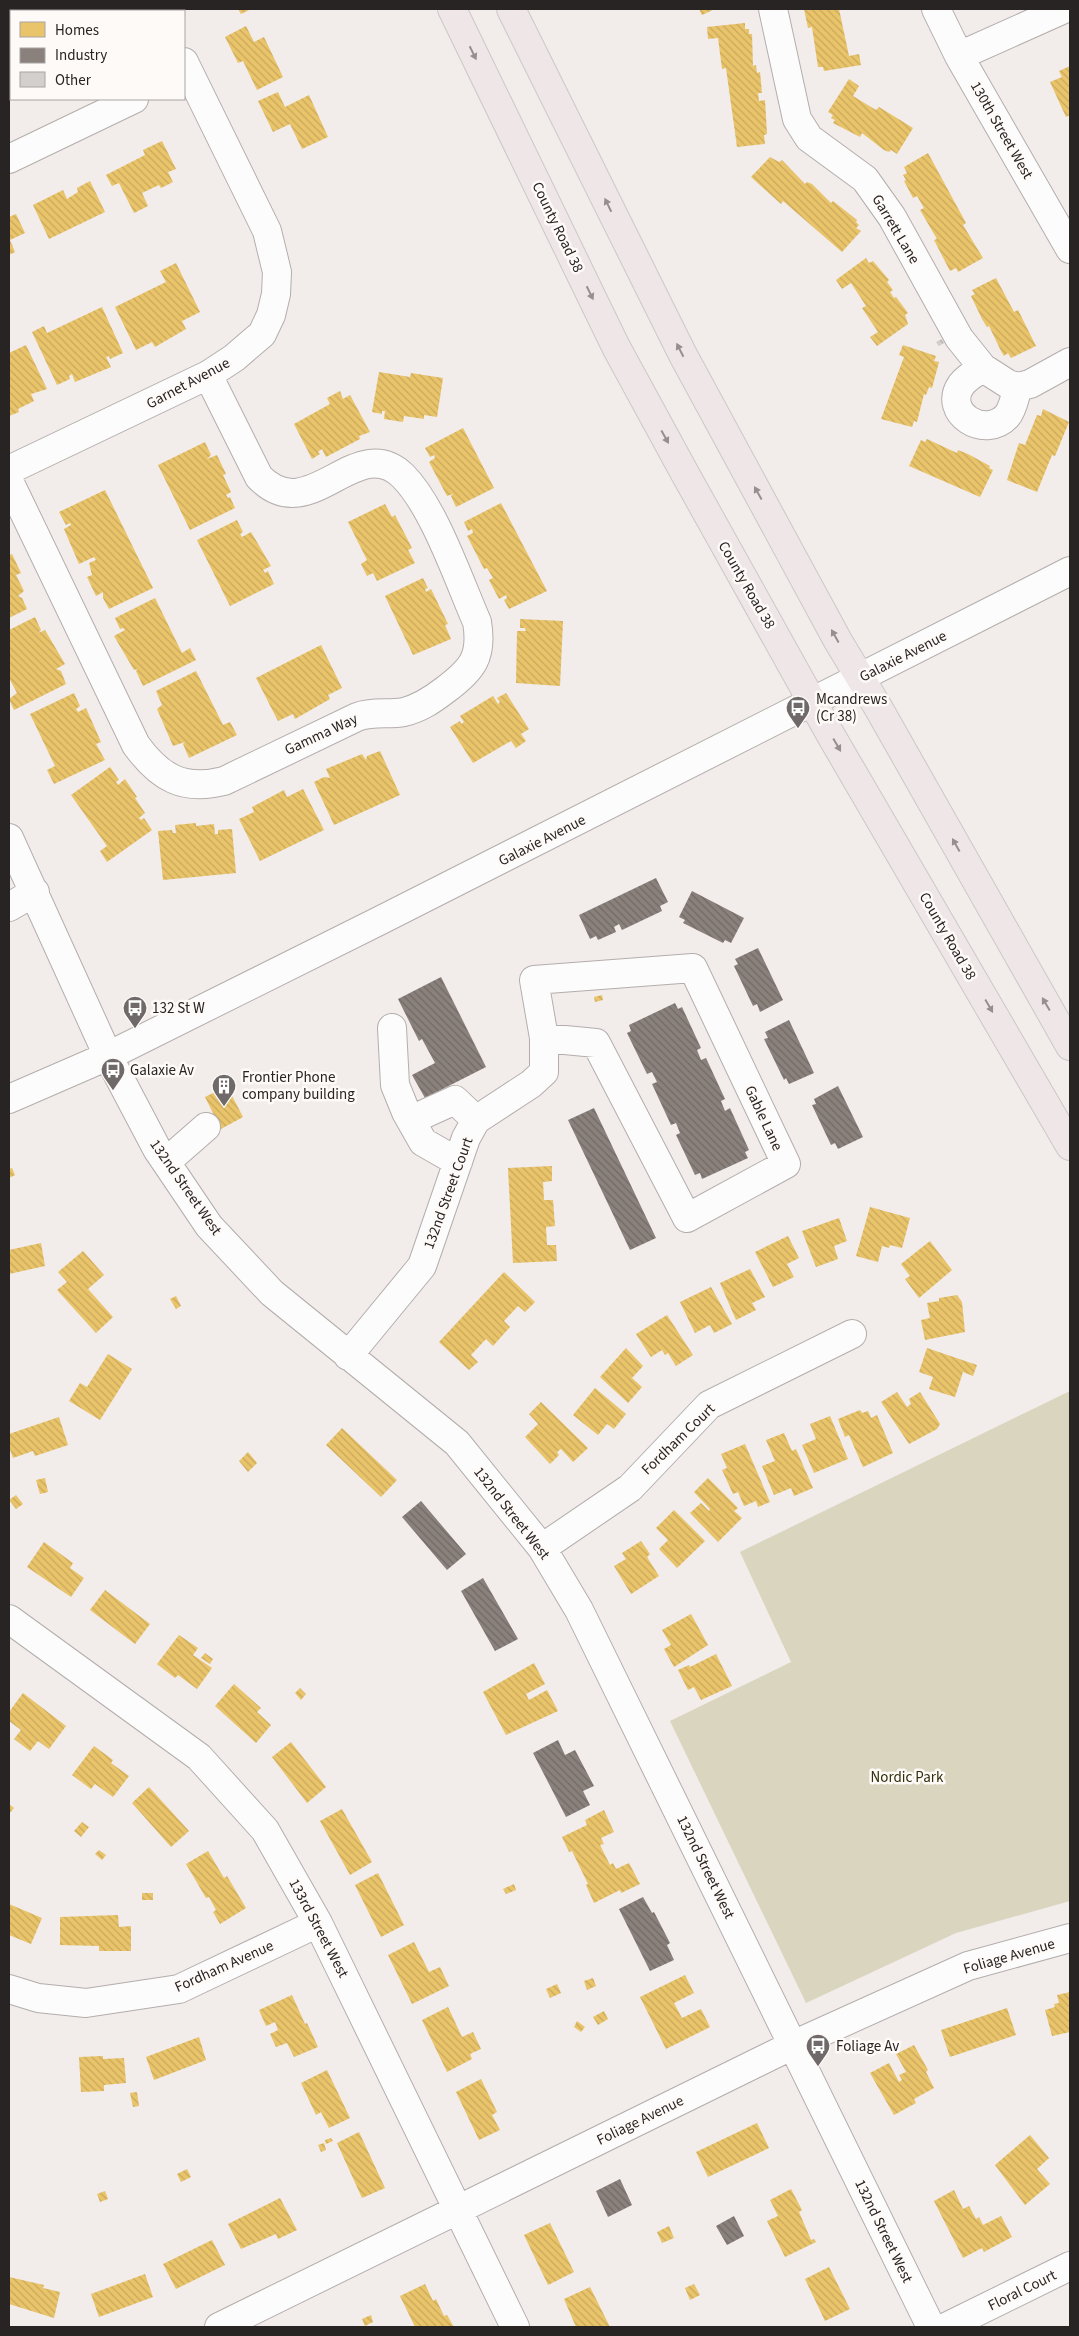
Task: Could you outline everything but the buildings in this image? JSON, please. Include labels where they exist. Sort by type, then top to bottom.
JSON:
[{"type":"main road","name":"County Road 38","points":[[452,9],[616,347],[721,540],[1070,1146]]},
{"type":"main road","points":[[511,9],[683,355],[860,678],[1070,1046]]},
{"type":"street","name":"Garrett Lane","points":[[773,9],[797,119],[809,138],[865,179],[892,217],[959,338],[983,368],[1008,384],[1018,387]]},
{"type":"street","name":"130th Street West","points":[[936,9],[959,56],[1070,249]]},
{"type":"street","points":[[959,56],[1064,9]]},
{"type":"street","name":"Garnet Avenue","points":[[9,470],[208,375],[234,358],[262,334],[271,315],[276,294],[277,272],[274,252],[267,231],[185,69]]},
{"type":"street","points":[[9,159],[132,100]]},
{"type":"street","points":[[983,368],[970,376],[961,385],[958,396],[958,408],[965,419],[980,426],[992,426],[1007,416],[1018,387],[1030,384],[1070,362]]},
{"type":"street","name":"Gamma Way","points":[[9,481],[136,745],[148,762],[161,774],[178,782],[210,784],[224,781],[362,715],[391,714],[415,708],[429,702],[463,676],[472,665],[480,638],[477,622],[430,514],[414,489],[402,475],[388,466],[375,463],[362,465],[306,492],[293,495],[279,493],[259,478],[208,375]]},
{"type":"street","name":"Galaxie Avenue","points":[[9,1099],[108,1056],[457,883],[1070,571]]},
{"type":"street","name":"132nd Street West","points":[[9,838],[108,1056],[166,1162],[209,1226],[272,1294],[457,1443],[542,1548],[579,1610],[931,2327]]},
{"type":"street","points":[[9,907],[35,892]]},
{"type":"street","name":"Gable Lane","points":[[534,980],[693,968],[786,1164],[686,1218],[596,1043],[544,1038]]},
{"type":"street","name":"132nd Street Court","points":[[348,1356],[422,1266],[466,1138],[476,1120],[531,1084],[544,1072],[544,1038],[534,980]]},
{"type":"street","points":[[392,1028],[395,1085],[411,1120],[423,1142],[458,1162]]},
{"type":"street","points":[[411,1120],[455,1100],[476,1120]]},
{"type":"street","points":[[166,1162],[206,1127]]},
{"type":"street","name":"Fordham Court","points":[[542,1548],[630,1488],[709,1405],[852,1334]]},
{"type":"street","name":"133rd Street West","points":[[9,1619],[198,1757],[265,1830],[318,1923],[515,2327]]},
{"type":"street","name":"Fordham Avenue","points":[[9,1989],[38,1998],[86,2003],[179,1989],[318,1923]]},
{"type":"street","name":"Foliage Avenue","points":[[219,2327],[793,2045],[968,1966],[1070,1938]]},
{"type":"street","name":"Floral Court","points":[[946,2327],[1070,2266]]},
{"type":"green space","name":"Nordic Park","points":[[1070,1391],[1070,1901],[956,1933],[806,2003],[670,1721],[791,1662],[740,1552]]},
{"type":"place","name":"Mcandrews (Cr 38)","points":[[798,729]]},
{"type":"place","name":"132 St W","points":[[135,1029]]},
{"type":"place","name":"Galaxie Av","points":[[113,1091]]},
{"type":"place","name":"Frontier Phone company building","points":[[224,1107]]},
{"type":"place","name":"Foliage Av","points":[[818,2067]]}]
